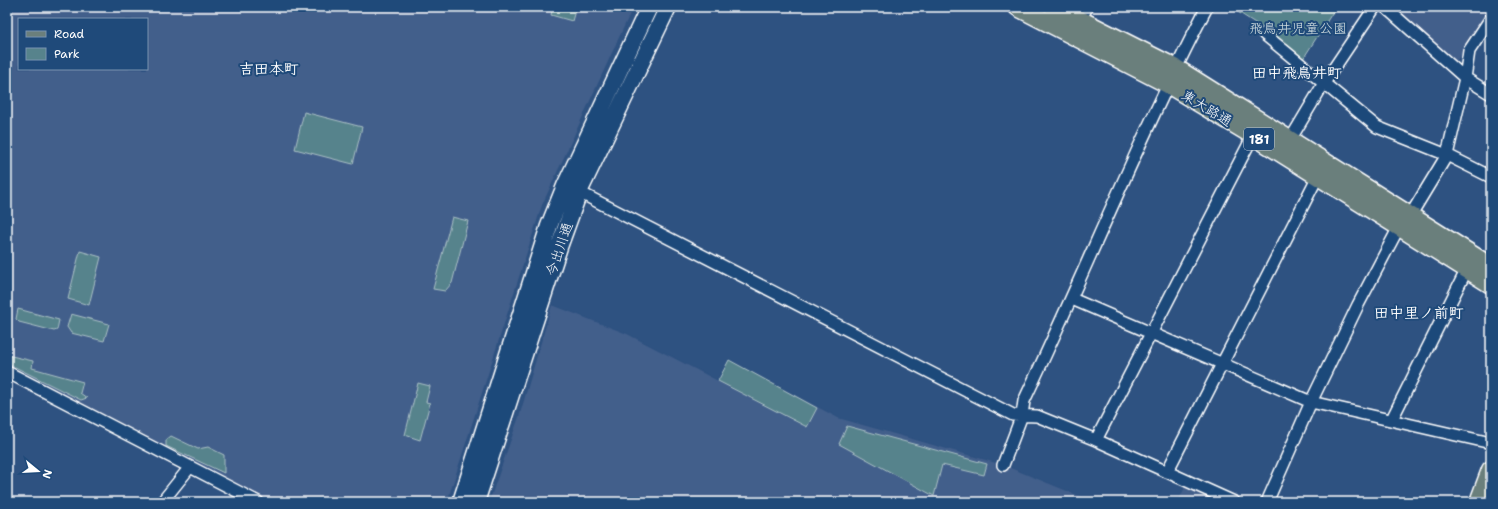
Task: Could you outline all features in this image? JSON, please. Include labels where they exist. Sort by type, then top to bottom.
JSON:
[{"type":"main road","name":"今出川通","points":[[476,502],[556,255],[572,189],[649,7]]},
{"type":"main road","name":"今出川通","points":[[461,502],[549,226],[572,189],[668,7]]},
{"type":"main road","name":"東大路通","points":[[1018,7],[1172,76]]},
{"type":"main road","name":"東大路通","points":[[1054,7],[1084,14],[1172,76],[1286,146],[1321,170],[1404,222],[1467,269],[1491,284]]},
{"type":"main road","name":"東大路通","points":[[1404,222],[1491,267]]},
{"type":"main road","points":[[1478,502],[1491,470]]},
{"type":"street","points":[[1003,465],[1022,415],[1024,401],[1072,299],[1172,76],[1207,7]]},
{"type":"street","points":[[1286,146],[1324,83],[1375,7]]},
{"type":"street","points":[[1385,7],[1465,78],[1491,94]]},
{"type":"street","points":[[1267,502],[1311,402],[1358,305],[1404,222],[1447,155],[1465,78],[1469,51],[1491,18]]},
{"type":"street","points":[[1264,34],[1377,127],[1447,155],[1491,176]]},
{"type":"street","points":[[1096,440],[1257,128]]},
{"type":"street","points":[[1167,472],[1321,170]]},
{"type":"street","points":[[572,189],[1013,415],[1037,416],[1096,440],[1234,502]]},
{"type":"street","points":[[1392,419],[1467,269]]},
{"type":"street","points":[[1072,299],[1311,402],[1392,419],[1491,443]]},
{"type":"street","points":[[7,372],[258,502]]},
{"type":"street","points":[[162,502],[190,467]]},
{"type":"shaded area","points":[[7,7],[633,7],[542,205],[447,502],[273,502],[7,367]]},
{"type":"shaded area","points":[[1394,7],[1491,7],[1456,62]]},
{"type":"shaded area","points":[[552,305],[627,334],[718,381],[729,360],[838,418],[1003,465],[1094,502],[489,502],[520,414]]},
{"type":"shaded area","points":[[1186,485],[1224,502],[1178,502]]},
{"type":"green space","points":[[553,7],[576,7],[572,21],[551,15]]},
{"type":"green space","name":"飛鳥井児童公園","points":[[1230,7],[1336,7],[1303,59],[1274,35]]},
{"type":"green space","points":[[304,112],[362,127],[353,164],[295,149]]},
{"type":"green space","points":[[452,217],[468,221],[452,283],[445,291],[433,289]]},
{"type":"green space","points":[[80,251],[101,257],[89,305],[68,299]]},
{"type":"green space","points":[[18,309],[59,320],[57,330],[54,331],[19,322],[16,319]]},
{"type":"green space","points":[[71,314],[109,324],[104,341],[71,333],[67,327]]},
{"type":"green space","points":[[7,355],[33,361],[32,368],[83,382],[80,393],[87,398],[81,400],[7,363]]},
{"type":"green space","points":[[729,360],[817,408],[807,427],[718,381]]},
{"type":"green space","points":[[418,383],[430,386],[426,402],[430,403],[420,440],[405,435]]},
{"type":"green space","points":[[847,426],[987,464],[984,475],[942,465],[934,496],[839,444]]},
{"type":"green space","points":[[171,436],[198,449],[208,447],[224,455],[224,473],[166,446],[166,440]]},
{"type":"district","name":"吉田本町","points":[[269,69]]},
{"type":"district","name":"田中飛鳥井町","points":[[1297,73]]},
{"type":"district","name":"田中里ノ前町","points":[[1419,313]]}]
